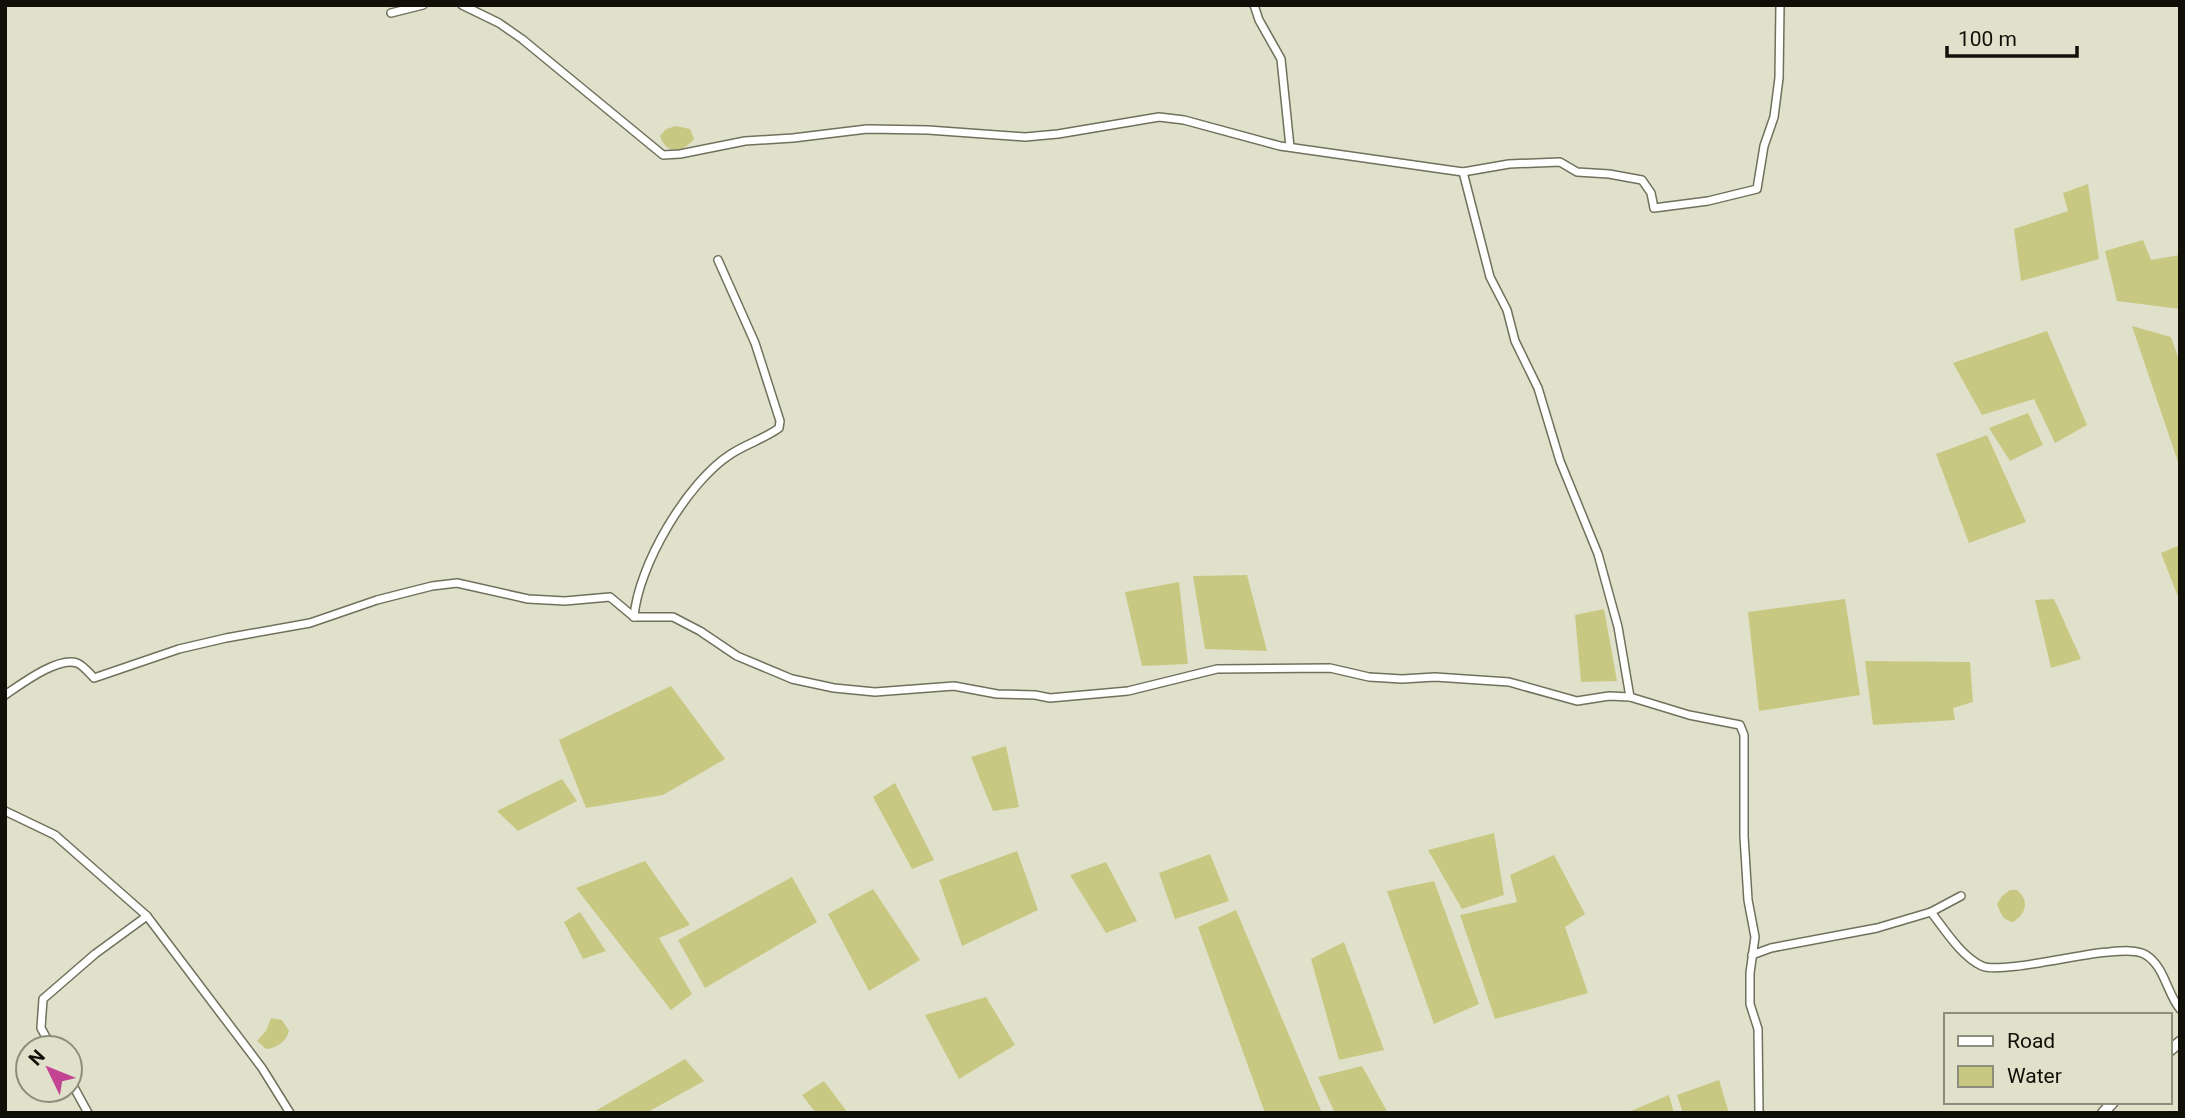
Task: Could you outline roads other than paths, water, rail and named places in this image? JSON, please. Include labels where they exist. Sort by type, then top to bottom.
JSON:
[{"type":"street","points":[[391,13],[423,5]]},
{"type":"street","points":[[461,5],[499,23],[522,39],[663,155],[746,141],[859,130],[928,130],[1025,137],[1159,117],[1184,120],[1290,148],[1463,172],[1509,164],[1560,162],[1577,172],[1642,180],[1651,193],[1654,208],[1708,201],[1757,189],[1764,146],[1774,117],[1779,78],[1780,5]]},
{"type":"street","points":[[1254,5],[1280,59],[1290,148]]},
{"type":"street","points":[[1463,172],[1490,278],[1507,310],[1514,341],[1538,388],[1560,461],[1598,554],[1619,627],[1630,697]]},
{"type":"street","points":[[634,617],[639,589],[662,536],[688,496],[718,464],[779,428],[780,421],[766,372],[718,260]]},
{"type":"street","points":[[5,695],[48,669],[66,662],[78,663],[94,678],[178,649],[310,623],[377,600],[432,586],[457,583],[528,599],[577,600],[610,597],[634,617],[673,617],[701,631],[737,656],[792,679],[834,688],[875,692],[954,686],[997,694],[1050,698],[1128,691],[1217,669],[1270,667],[1302,670],[1330,668],[1369,677],[1435,677],[1509,682],[1577,701],[1609,696],[1630,697],[1689,715],[1740,725],[1744,735],[1744,836],[1748,900],[1755,937],[1750,1004],[1758,1029],[1759,1113]]},
{"type":"street","points":[[5,811],[55,835],[147,916],[262,1068],[290,1113]]},
{"type":"street","points":[[1752,955],[1770,948],[1877,928],[1931,912],[1961,896]]},
{"type":"street","points":[[1931,912],[1951,939],[1984,967],[2006,968],[2095,952],[2144,953],[2163,977],[2172,994],[2172,1000],[2180,1009]]},
{"type":"street","points":[[44,1034],[41,1028],[43,999],[95,954],[147,916]]},
{"type":"water","points":[[676,126],[690,129],[694,139],[675,150],[666,146],[660,136],[666,129]]},
{"type":"water","points":[[2088,184],[2099,259],[2021,281],[2014,229],[2068,211],[2063,193]]},
{"type":"water","points":[[2143,240],[2151,260],[2180,255],[2180,309],[2117,301],[2105,251]]},
{"type":"water","points":[[2132,326],[2171,337],[2180,363],[2180,468]]},
{"type":"water","points":[[2047,331],[2087,425],[2055,443],[2034,399],[1982,415],[1953,363]]},
{"type":"water","points":[[2028,413],[2043,445],[2010,461],[1989,428]]},
{"type":"water","points":[[1987,435],[2026,522],[1969,543],[1936,454]]},
{"type":"water","points":[[2180,545],[2180,602],[2161,553]]},
{"type":"water","points":[[1247,575],[1267,651],[1205,649],[1193,576]]},
{"type":"water","points":[[1179,582],[1188,664],[1142,666],[1125,592]]},
{"type":"water","points":[[1845,599],[1860,695],[1759,711],[1748,612]]},
{"type":"water","points":[[2054,599],[2081,659],[2051,668],[2035,600]]},
{"type":"water","points":[[1604,609],[1617,681],[1581,682],[1575,615]]},
{"type":"water","points":[[1865,661],[1970,662],[1973,702],[1953,708],[1955,720],[1873,725]]},
{"type":"water","points":[[671,686],[725,759],[663,795],[586,808],[559,740]]},
{"type":"water","points":[[1006,746],[1019,807],[993,811],[971,757]]},
{"type":"water","points":[[562,779],[577,801],[518,831],[497,811]]},
{"type":"water","points":[[895,783],[934,860],[912,869],[873,797]]},
{"type":"water","points":[[1494,833],[1504,895],[1462,909],[1428,850]]},
{"type":"water","points":[[1017,851],[1038,910],[962,946],[939,880]]},
{"type":"water","points":[[1210,854],[1229,901],[1175,919],[1159,873]]},
{"type":"water","points":[[1554,855],[1585,914],[1565,927],[1588,993],[1495,1019],[1460,915],[1517,902],[1510,875]]},
{"type":"water","points":[[645,861],[690,925],[659,938],[692,994],[671,1010],[576,888]]},
{"type":"water","points":[[1106,862],[1137,921],[1106,933],[1070,875]]},
{"type":"water","points":[[792,877],[817,922],[705,988],[678,940]]},
{"type":"water","points":[[1434,881],[1479,1004],[1434,1024],[1387,891]]},
{"type":"water","points":[[873,889],[920,960],[869,991],[828,914]]},
{"type":"water","points":[[2010,890],[2017,890],[2025,903],[2021,915],[2013,922],[2004,918],[1997,904]]},
{"type":"water","points":[[1236,910],[1322,1113],[1265,1113],[1198,927]]},
{"type":"water","points":[[580,912],[606,951],[583,959],[564,922]]},
{"type":"water","points":[[1344,942],[1384,1050],[1339,1060],[1311,959]]},
{"type":"water","points":[[986,997],[1015,1045],[959,1079],[925,1015]]},
{"type":"water","points":[[271,1018],[282,1020],[289,1031],[280,1044],[266,1049],[257,1041],[266,1031]]},
{"type":"water","points":[[685,1059],[704,1081],[646,1113],[592,1113]]},
{"type":"water","points":[[1362,1066],[1388,1113],[1335,1113],[1318,1077]]},
{"type":"water","points":[[1719,1080],[1729,1113],[1683,1113],[1677,1095]]},
{"type":"water","points":[[824,1081],[848,1113],[816,1113],[802,1095]]},
{"type":"water","points":[[1669,1095],[1674,1113],[1626,1113]]}]
